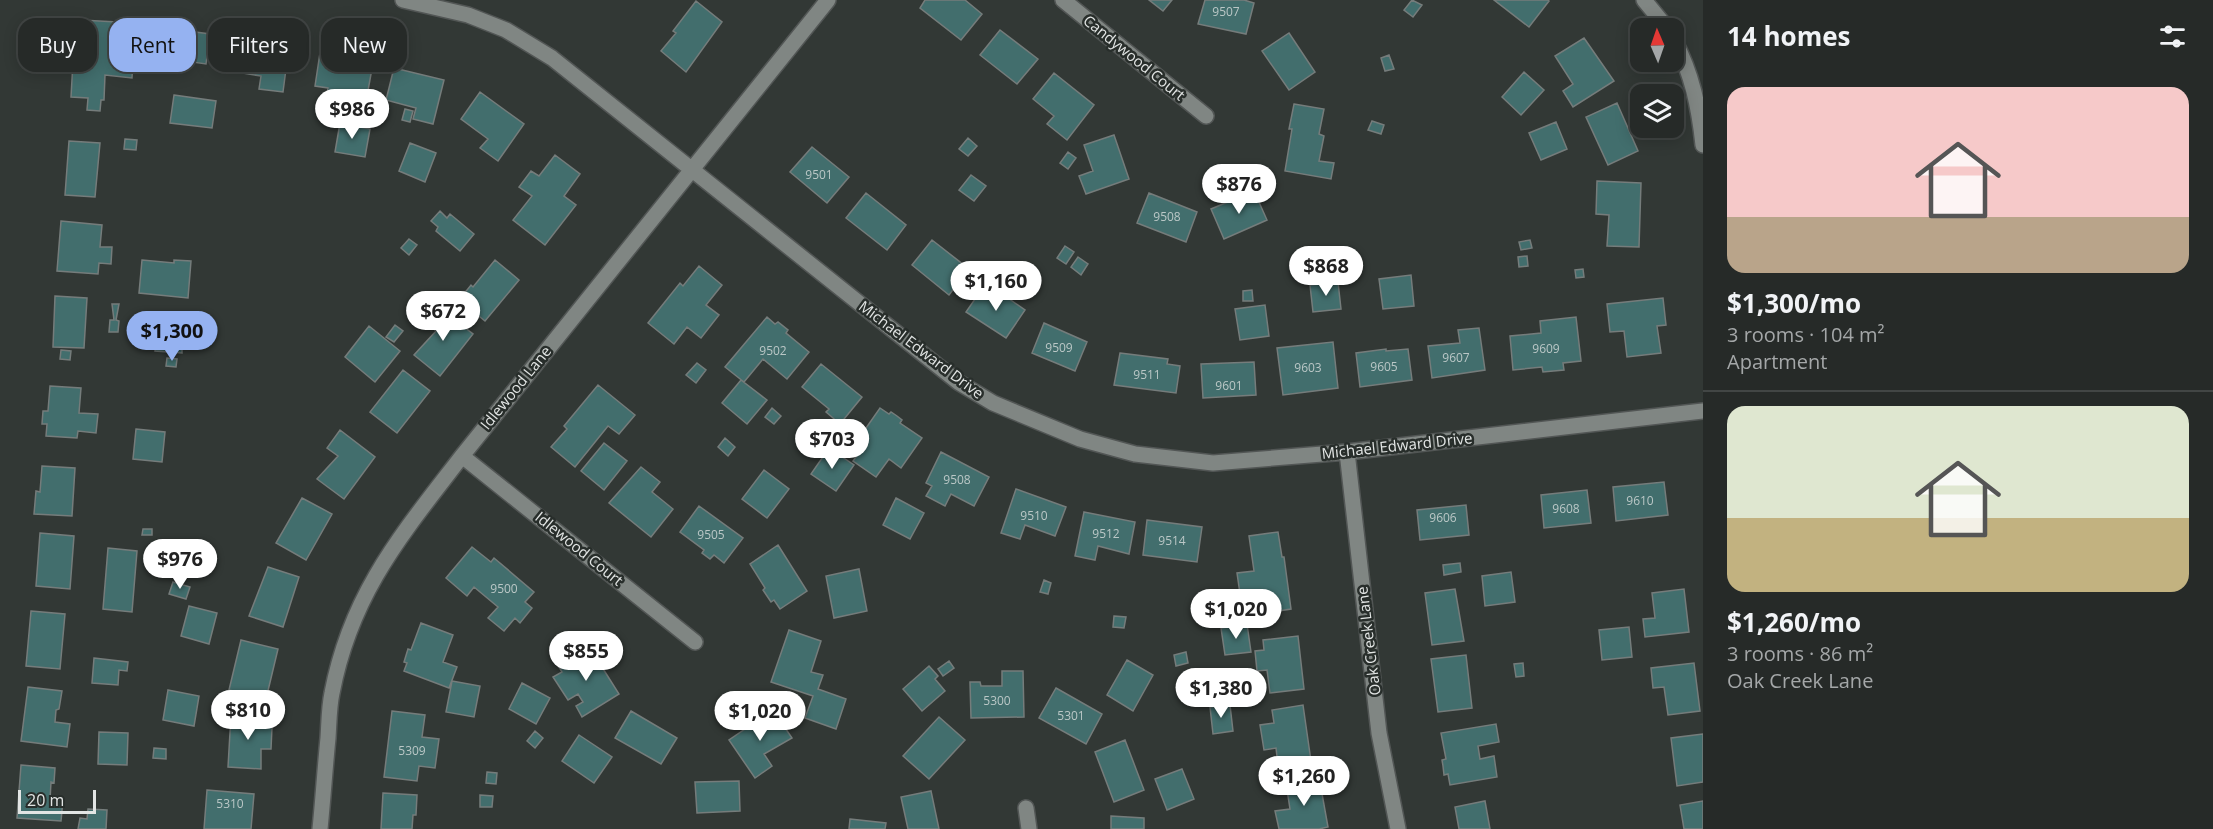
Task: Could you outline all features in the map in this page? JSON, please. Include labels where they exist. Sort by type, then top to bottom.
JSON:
[{"type":"street","name":"Michael Edward Drive","points":[[403,0],[468,15],[506,30],[552,58],[934,364],[993,403],[1080,439],[1135,454],[1213,463],[1347,452],[1703,411]]},
{"type":"street","name":"Idlewood Lane","points":[[320,829],[331,696],[348,634],[378,569],[403,532],[462,456],[828,0]]},
{"type":"street","name":"Candywood Court","points":[[1063,0],[1206,116]]},
{"type":"street","points":[[1644,0],[1659,18]]},
{"type":"street","points":[[1684,62],[1694,90],[1703,145]]},
{"type":"street","name":"Oak Creek Lane","points":[[1347,452],[1379,733],[1398,829]]},
{"type":"street","name":"Idlewood Court","points":[[462,456],[695,642]]},
{"type":"street","points":[[1026,808],[1029,829]]},
{"type":"building","points":[[925,0],[965,0],[982,14],[961,40],[920,8]]},
{"type":"building","points":[[1149,0],[1172,0],[1163,11]]},
{"type":"building","points":[[1205,0],[1244,0],[1254,3],[1246,34],[1198,24]]},
{"type":"building","points":[[1412,0],[1422,5],[1413,17],[1404,10]]},
{"type":"building","points":[[1494,0],[1548,0],[1549,1],[1529,27]]},
{"type":"building","points":[[696,1],[722,22],[686,72],[661,51],[676,33],[673,31]]},
{"type":"building","points":[[97,21],[109,22],[109,72],[132,72],[132,78],[105,75],[104,100],[101,100],[100,111],[87,110],[88,98],[71,97],[72,72],[97,72]]},
{"type":"building","points":[[1000,30],[1038,59],[1017,84],[980,55]]},
{"type":"building","points":[[196,32],[208,34],[206,64],[196,63]]},
{"type":"building","points":[[1289,33],[1315,72],[1289,90],[1262,51]]},
{"type":"building","points":[[1584,38],[1614,81],[1573,107],[1563,91],[1573,84],[1555,56]]},
{"type":"building","points":[[320,53],[321,72],[371,72],[367,96],[344,91],[342,105],[326,102],[328,88],[315,86]]},
{"type":"building","points":[[1389,55],[1394,69],[1385,71],[1381,58]]},
{"type":"building","points":[[407,71],[444,80],[433,124],[413,119],[416,108],[386,100],[393,72]]},
{"type":"building","points":[[236,72],[286,72],[283,92],[259,89],[261,76]]},
{"type":"building","points":[[1524,72],[1544,90],[1521,115],[1502,97]]},
{"type":"building","points":[[1054,73],[1094,105],[1067,140],[1047,124],[1054,116],[1033,99]]},
{"type":"building","points":[[480,92],[524,124],[498,161],[480,148],[488,139],[461,119]]},
{"type":"building","points":[[174,95],[216,101],[212,128],[170,123]]},
{"type":"building","points":[[1617,103],[1630,133],[1630,138],[1632,138],[1638,151],[1608,165],[1586,117]]},
{"type":"building","points":[[1294,104],[1324,109],[1319,134],[1324,136],[1319,161],[1334,163],[1331,179],[1285,171]]},
{"type":"building","points":[[405,109],[413,111],[410,122],[402,120]]},
{"type":"building","points":[[1372,121],[1384,125],[1381,134],[1368,130]]},
{"type":"building","points":[[1556,122],[1567,149],[1541,160],[1529,133]]},
{"type":"building","points":[[340,123],[370,129],[365,157],[335,152]]},
{"type":"building","points":[[1114,135],[1129,179],[1086,194],[1079,176],[1093,171],[1084,145]]},
{"type":"building","points":[[968,138],[977,146],[968,156],[959,149]]},
{"type":"building","points":[[125,139],[137,140],[136,150],[124,149]]},
{"type":"building","points":[[69,141],[100,143],[95,197],[65,195]]},
{"type":"building","points":[[410,143],[436,153],[425,182],[399,171]]},
{"type":"building","points":[[812,147],[849,177],[827,203],[790,172]]},
{"type":"building","points":[[1068,152],[1076,158],[1068,169],[1060,163]]},
{"type":"building","points":[[555,155],[580,174],[564,196],[576,205],[545,245],[513,220],[532,196],[519,187],[531,171],[539,176]]},
{"type":"building","points":[[971,175],[986,186],[974,201],[959,190]]},
{"type":"building","points":[[1597,181],[1641,183],[1639,247],[1607,246],[1609,215],[1596,214]]},
{"type":"building","points":[[1254,191],[1267,220],[1224,239],[1211,209]]},
{"type":"building","points":[[866,193],[906,225],[887,250],[846,218]]},
{"type":"building","points":[[1149,193],[1197,212],[1186,242],[1137,223]]},
{"type":"building","points":[[440,211],[447,218],[450,214],[474,234],[460,251],[436,231],[438,227],[431,221]]},
{"type":"building","points":[[61,221],[102,225],[100,247],[112,247],[111,264],[99,263],[98,274],[57,271]]},
{"type":"building","points":[[409,239],[417,245],[409,255],[401,248]]},
{"type":"building","points":[[932,240],[969,269],[949,295],[912,265]]},
{"type":"building","points":[[1530,240],[1532,248],[1521,250],[1519,242]]},
{"type":"building","points":[[1065,246],[1074,252],[1066,264],[1057,258]]},
{"type":"building","points":[[1527,256],[1528,266],[1519,267],[1518,257]]},
{"type":"building","points":[[1078,257],[1088,264],[1081,275],[1071,267]]},
{"type":"building","points":[[142,260],[174,263],[174,260],[191,261],[188,298],[139,293]]},
{"type":"building","points":[[495,260],[519,280],[485,321],[459,300]]},
{"type":"building","points":[[699,266],[722,285],[706,305],[719,315],[701,338],[687,327],[674,344],[648,323],[680,283],[683,286]]},
{"type":"building","points":[[1583,269],[1584,277],[1576,278],[1575,270]]},
{"type":"building","points":[[1411,275],[1414,306],[1383,309],[1379,279]]},
{"type":"building","points":[[1338,282],[1341,309],[1313,312],[1310,285]]},
{"type":"building","points":[[984,286],[1003,298],[1005,296],[1025,310],[1006,338],[966,312]]},
{"type":"building","points":[[1252,290],[1253,301],[1243,301],[1243,291]]},
{"type":"building","points":[[55,296],[87,298],[84,348],[53,347]]},
{"type":"building","points":[[1663,298],[1666,325],[1657,326],[1661,353],[1627,357],[1624,331],[1610,332],[1607,304]]},
{"type":"building","points":[[112,304],[119,304],[116,320],[119,321],[118,332],[109,332],[110,320],[114,320]]},
{"type":"building","points":[[1265,305],[1269,336],[1240,340],[1235,309]]},
{"type":"building","points":[[438,307],[473,334],[440,376],[414,355],[436,331],[426,323]]},
{"type":"building","points":[[767,317],[788,330],[786,333],[809,352],[787,379],[763,359],[744,382],[725,367]]},
{"type":"building","points":[[1576,317],[1581,361],[1563,363],[1564,370],[1543,372],[1542,367],[1513,370],[1510,336],[1541,333],[1540,321]]},
{"type":"building","points":[[1044,323],[1087,342],[1075,371],[1032,353]]},
{"type":"building","points":[[395,325],[403,331],[394,342],[386,337]]},
{"type":"building","points":[[369,326],[400,351],[375,382],[345,357]]},
{"type":"building","points":[[1479,328],[1485,370],[1432,378],[1428,346],[1460,343],[1458,330]]},
{"type":"building","points":[[157,338],[182,340],[182,353],[155,351]]},
{"type":"building","points":[[1333,342],[1338,388],[1283,395],[1277,348]]},
{"type":"building","points":[[1386,349],[1386,351],[1408,349],[1412,380],[1360,387],[1356,353]]},
{"type":"building","points":[[61,350],[71,351],[70,360],[60,359]]},
{"type":"building","points":[[1120,353],[1168,359],[1167,364],[1180,366],[1176,393],[1114,385]]},
{"type":"building","points":[[167,358],[177,359],[176,367],[166,366]]},
{"type":"building","points":[[1254,362],[1256,395],[1203,398],[1201,364]]},
{"type":"building","points":[[697,363],[706,370],[696,383],[686,375]]},
{"type":"building","points":[[821,364],[862,397],[840,424],[826,412],[829,409],[802,387]]},
{"type":"building","points":[[403,370],[430,391],[397,433],[370,412]]},
{"type":"building","points":[[741,380],[767,400],[747,424],[722,403]]},
{"type":"building","points":[[598,385],[635,415],[619,434],[608,426],[575,467],[551,447],[567,429],[564,426]]},
{"type":"building","points":[[50,386],[81,388],[79,413],[98,414],[96,433],[78,431],[77,438],[46,436],[47,424],[42,424],[43,411],[48,411]]},
{"type":"building","points":[[772,408],[781,416],[774,424],[765,417]]},
{"type":"building","points":[[880,408],[897,416],[902,420],[900,423],[922,438],[901,468],[889,459],[876,477],[853,461],[866,443],[859,438]]},
{"type":"building","points":[[136,429],[165,432],[162,462],[133,459]]},
{"type":"building","points":[[340,430],[375,457],[344,499],[317,479],[338,456],[327,448]]},
{"type":"building","points":[[725,438],[735,447],[728,456],[718,447]]},
{"type":"building","points":[[604,443],[627,461],[604,490],[581,471]]},
{"type":"building","points":[[829,448],[854,465],[836,491],[811,474]]},
{"type":"building","points":[[941,452],[989,477],[974,506],[951,494],[945,506],[926,496],[932,486],[926,483]]},
{"type":"building","points":[[42,466],[75,468],[72,516],[34,514],[36,491],[40,492]]},
{"type":"building","points":[[641,467],[660,482],[652,492],[673,509],[651,537],[609,503]]},
{"type":"building","points":[[764,470],[789,489],[767,518],[742,499]]},
{"type":"building","points":[[1664,482],[1668,515],[1616,521],[1613,487]]},
{"type":"building","points":[[1016,489],[1066,507],[1055,536],[1025,525],[1020,539],[1001,533]]},
{"type":"building","points":[[1587,490],[1591,523],[1544,528],[1541,495]]},
{"type":"building","points":[[302,498],[332,514],[306,560],[276,543]]},
{"type":"building","points":[[896,498],[924,513],[910,539],[883,525]]},
{"type":"building","points":[[1466,505],[1469,535],[1420,540],[1417,510]]},
{"type":"building","points":[[699,506],[743,538],[724,563],[714,555],[710,559],[702,553],[704,550],[680,532]]},
{"type":"building","points":[[1084,512],[1135,522],[1129,554],[1098,546],[1095,560],[1075,556]]},
{"type":"building","points":[[1147,520],[1202,527],[1197,562],[1143,555]]},
{"type":"building","points":[[143,529],[152,529],[152,535],[142,535]]},
{"type":"building","points":[[1278,532],[1291,609],[1259,614],[1256,592],[1240,594],[1237,573],[1254,571],[1249,536]]},
{"type":"building","points":[[40,533],[74,536],[70,589],[36,586]]},
{"type":"building","points":[[778,545],[807,591],[780,609],[774,600],[771,602],[763,590],[765,588],[750,564]]},
{"type":"building","points":[[472,547],[491,562],[494,558],[534,592],[525,602],[532,608],[520,623],[515,618],[504,631],[488,618],[498,607],[474,587],[467,596],[446,578]]},
{"type":"building","points":[[108,548],[137,551],[132,612],[103,609]]},
{"type":"building","points":[[1460,563],[1461,572],[1444,575],[1443,565]]},
{"type":"building","points":[[268,567],[299,577],[283,627],[249,616]]},
{"type":"building","points":[[859,569],[867,611],[834,618],[826,576]]},
{"type":"building","points":[[1511,572],[1515,602],[1485,606],[1482,576]]},
{"type":"building","points":[[1044,580],[1051,583],[1048,594],[1040,592]]},
{"type":"building","points":[[173,582],[190,587],[186,599],[169,594]]},
{"type":"building","points":[[1455,589],[1464,641],[1432,645],[1425,593]]},
{"type":"building","points":[[1684,589],[1689,632],[1645,637],[1643,619],[1655,618],[1652,593]]},
{"type":"building","points":[[189,606],[217,613],[209,644],[181,636]]},
{"type":"building","points":[[1224,606],[1233,606],[1233,621],[1224,621]]},
{"type":"building","points":[[31,611],[65,614],[60,669],[26,666]]},
{"type":"building","points":[[1114,616],[1126,617],[1124,628],[1113,627]]},
{"type":"building","points":[[421,623],[453,635],[443,662],[457,667],[449,688],[404,671],[408,649],[411,650]]},
{"type":"building","points":[[1247,624],[1251,652],[1225,655],[1221,628]]},
{"type":"building","points":[[1629,627],[1632,657],[1602,660],[1599,630]]},
{"type":"building","points":[[789,630],[821,641],[811,672],[823,675],[818,689],[846,699],[836,729],[805,718],[813,696],[771,682]]},
{"type":"building","points":[[1298,636],[1304,689],[1270,693],[1267,670],[1257,671],[1255,651],[1264,650],[1263,640]]},
{"type":"building","points":[[241,640],[278,649],[266,699],[229,690]]},
{"type":"building","points":[[590,648],[619,694],[582,717],[576,706],[583,702],[578,694],[568,700],[553,677],[562,672],[559,667]]},
{"type":"building","points":[[1186,652],[1188,663],[1176,666],[1174,655]]},
{"type":"building","points":[[1466,655],[1472,708],[1438,712],[1431,659]]},
{"type":"building","points":[[94,658],[128,662],[127,671],[119,670],[118,685],[92,683]]},
{"type":"building","points":[[1127,660],[1153,675],[1133,711],[1107,695]]},
{"type":"building","points":[[949,661],[954,668],[943,676],[938,669]]},
{"type":"building","points":[[1523,663],[1524,676],[1516,677],[1514,664]]},
{"type":"building","points":[[1694,663],[1700,711],[1668,715],[1664,687],[1653,688],[1651,668]]},
{"type":"building","points":[[929,666],[938,676],[935,679],[945,691],[922,711],[903,689]]},
{"type":"building","points":[[1002,671],[1023,671],[1024,717],[971,718],[970,682],[980,682],[981,686],[1002,686]]},
{"type":"building","points":[[452,681],[480,686],[474,717],[446,712]]},
{"type":"building","points":[[522,683],[550,698],[536,724],[509,709]]},
{"type":"building","points":[[28,687],[62,691],[55,722],[70,724],[67,747],[21,741]]},
{"type":"building","points":[[1056,688],[1102,714],[1086,744],[1039,718]]},
{"type":"building","points":[[168,690],[199,696],[194,726],[163,720]]},
{"type":"building","points":[[1230,705],[1233,731],[1213,734],[1210,707]]},
{"type":"building","points":[[1303,705],[1311,761],[1278,765],[1276,748],[1264,750],[1260,725],[1274,723],[1272,710]]},
{"type":"building","points":[[773,710],[792,738],[764,754],[772,766],[755,778],[729,740]]},
{"type":"building","points":[[392,711],[425,715],[422,737],[439,739],[435,768],[419,766],[417,781],[384,777]]},
{"type":"building","points":[[631,711],[677,738],[661,764],[615,738]]},
{"type":"building","points":[[231,715],[263,716],[263,728],[272,727],[271,749],[261,749],[261,769],[228,767]]},
{"type":"building","points":[[939,717],[965,740],[929,779],[903,756]]},
{"type":"building","points":[[1496,724],[1499,742],[1478,746],[1480,759],[1494,756],[1497,777],[1450,785],[1448,774],[1444,775],[1442,760],[1446,759],[1441,733]]},
{"type":"building","points":[[535,731],[543,738],[535,748],[527,741]]},
{"type":"building","points":[[99,732],[128,733],[127,765],[98,764]]},
{"type":"building","points":[[1703,734],[1703,782],[1677,786],[1671,738]]},
{"type":"building","points":[[579,735],[612,757],[594,783],[562,761]]},
{"type":"building","points":[[1125,740],[1144,790],[1114,802],[1095,752]]},
{"type":"building","points":[[154,748],[166,749],[166,759],[153,758]]},
{"type":"building","points":[[21,765],[55,768],[50,800],[63,800],[61,821],[17,818]]},
{"type":"building","points":[[1182,769],[1194,799],[1167,810],[1155,779]]},
{"type":"building","points":[[487,772],[497,773],[496,784],[486,783]]},
{"type":"building","points":[[1319,777],[1328,827],[1279,829],[1275,811],[1290,809],[1286,783]]},
{"type":"building","points":[[739,781],[740,811],[697,813],[695,782]]},
{"type":"building","points":[[207,790],[254,794],[251,829],[204,829]]},
{"type":"building","points":[[931,791],[939,829],[908,829],[901,797]]},
{"type":"building","points":[[383,793],[417,795],[416,815],[413,815],[412,829],[381,829]]},
{"type":"building","points":[[480,795],[493,796],[492,807],[480,807]]},
{"type":"building","points":[[1485,801],[1490,829],[1459,829],[1455,807]]},
{"type":"building","points":[[1703,801],[1703,829],[1684,829],[1680,805]]},
{"type":"building","points":[[88,809],[107,810],[106,829],[78,829],[80,818],[87,819]]},
{"type":"building","points":[[1111,816],[1144,818],[1144,829],[1111,829]]},
{"type":"building","points":[[850,819],[886,823],[885,829],[849,829]]}]
